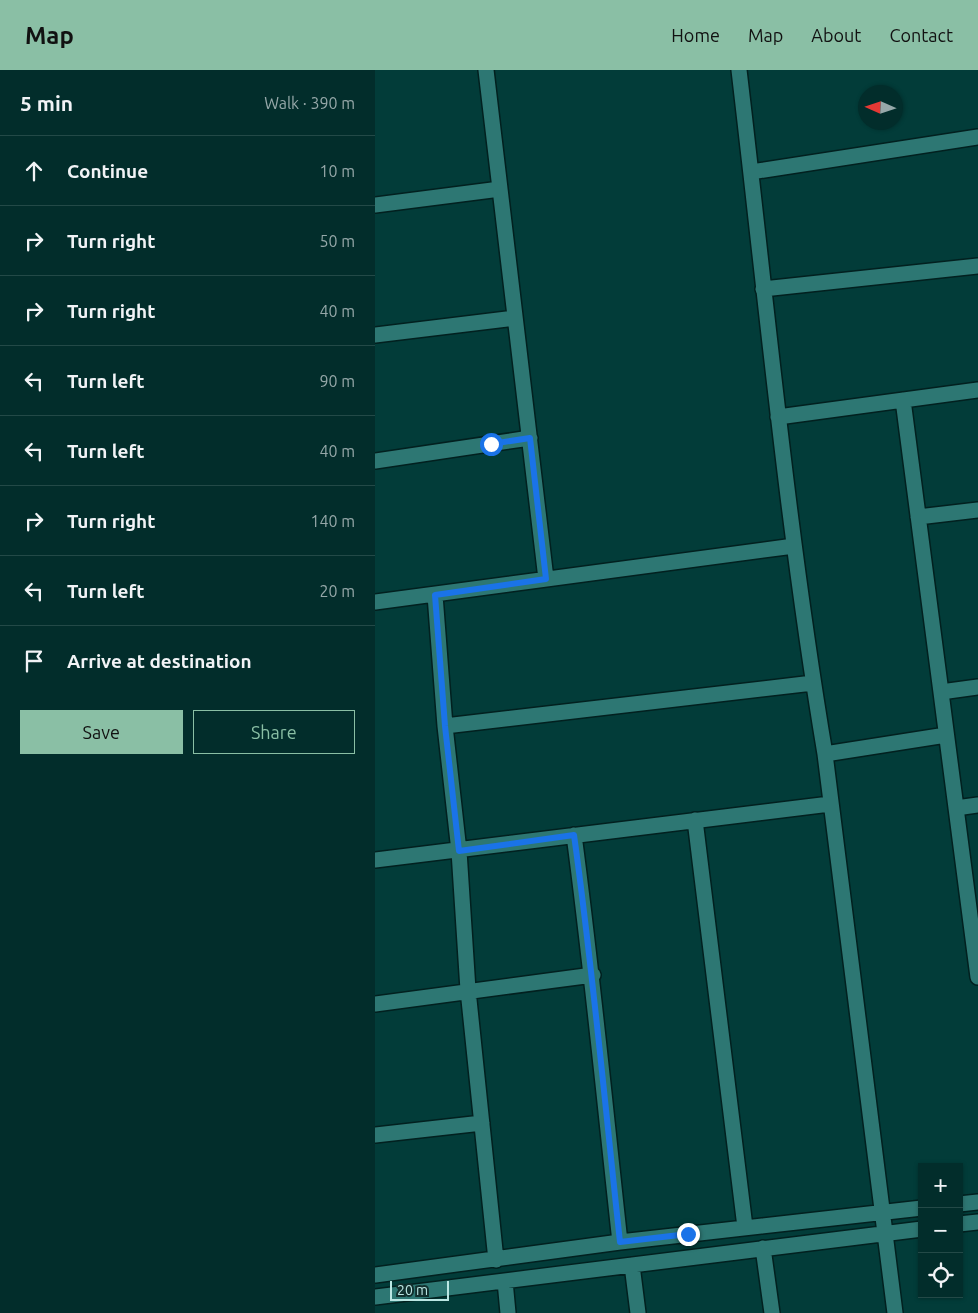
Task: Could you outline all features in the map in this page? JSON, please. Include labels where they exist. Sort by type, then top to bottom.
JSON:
[{"type":"street","points":[[485,70],[546,579]]},
{"type":"street","points":[[739,70],[794,546],[825,754],[895,1313]]},
{"type":"street","points":[[751,172],[978,137]]},
{"type":"street","points":[[375,201],[500,190]]},
{"type":"street","points":[[763,290],[978,266]]},
{"type":"street","points":[[375,335],[515,318]]},
{"type":"street","points":[[778,417],[978,390]]},
{"type":"street","points":[[903,400],[946,735],[975,932],[978,977]]},
{"type":"street","points":[[375,461],[530,438]]},
{"type":"street","points":[[918,517],[978,510]]},
{"type":"street","points":[[375,602],[794,546]]},
{"type":"street","points":[[435,595],[445,726],[459,851],[468,990],[496,1260]]},
{"type":"street","points":[[445,726],[813,683]]},
{"type":"street","points":[[941,692],[978,687]]},
{"type":"street","points":[[825,754],[946,735]]},
{"type":"street","points":[[375,860],[830,804]]},
{"type":"street","points":[[956,808],[978,805]]},
{"type":"street","points":[[695,820],[745,1228]]},
{"type":"street","points":[[574,835],[593,975],[602,1082],[620,1242]]},
{"type":"street","points":[[375,1004],[468,990],[593,975]]},
{"type":"street","points":[[375,1134],[482,1123]]},
{"type":"street","points":[[963,1204],[978,1202]]},
{"type":"street","points":[[375,1275],[620,1242],[918,1208]]},
{"type":"street","points":[[963,1224],[978,1222]]},
{"type":"street","points":[[375,1297],[918,1230]]},
{"type":"street","points":[[763,1248],[772,1313]]},
{"type":"street","points":[[632,1265],[638,1313]]},
{"type":"street","points":[[505,1282],[508,1313]]},
{"type":"route","points":[[491,444],[530,438],[546,579],[435,595],[445,726],[459,851],[574,835],[593,975],[602,1082],[620,1242],[688,1234]]}]
